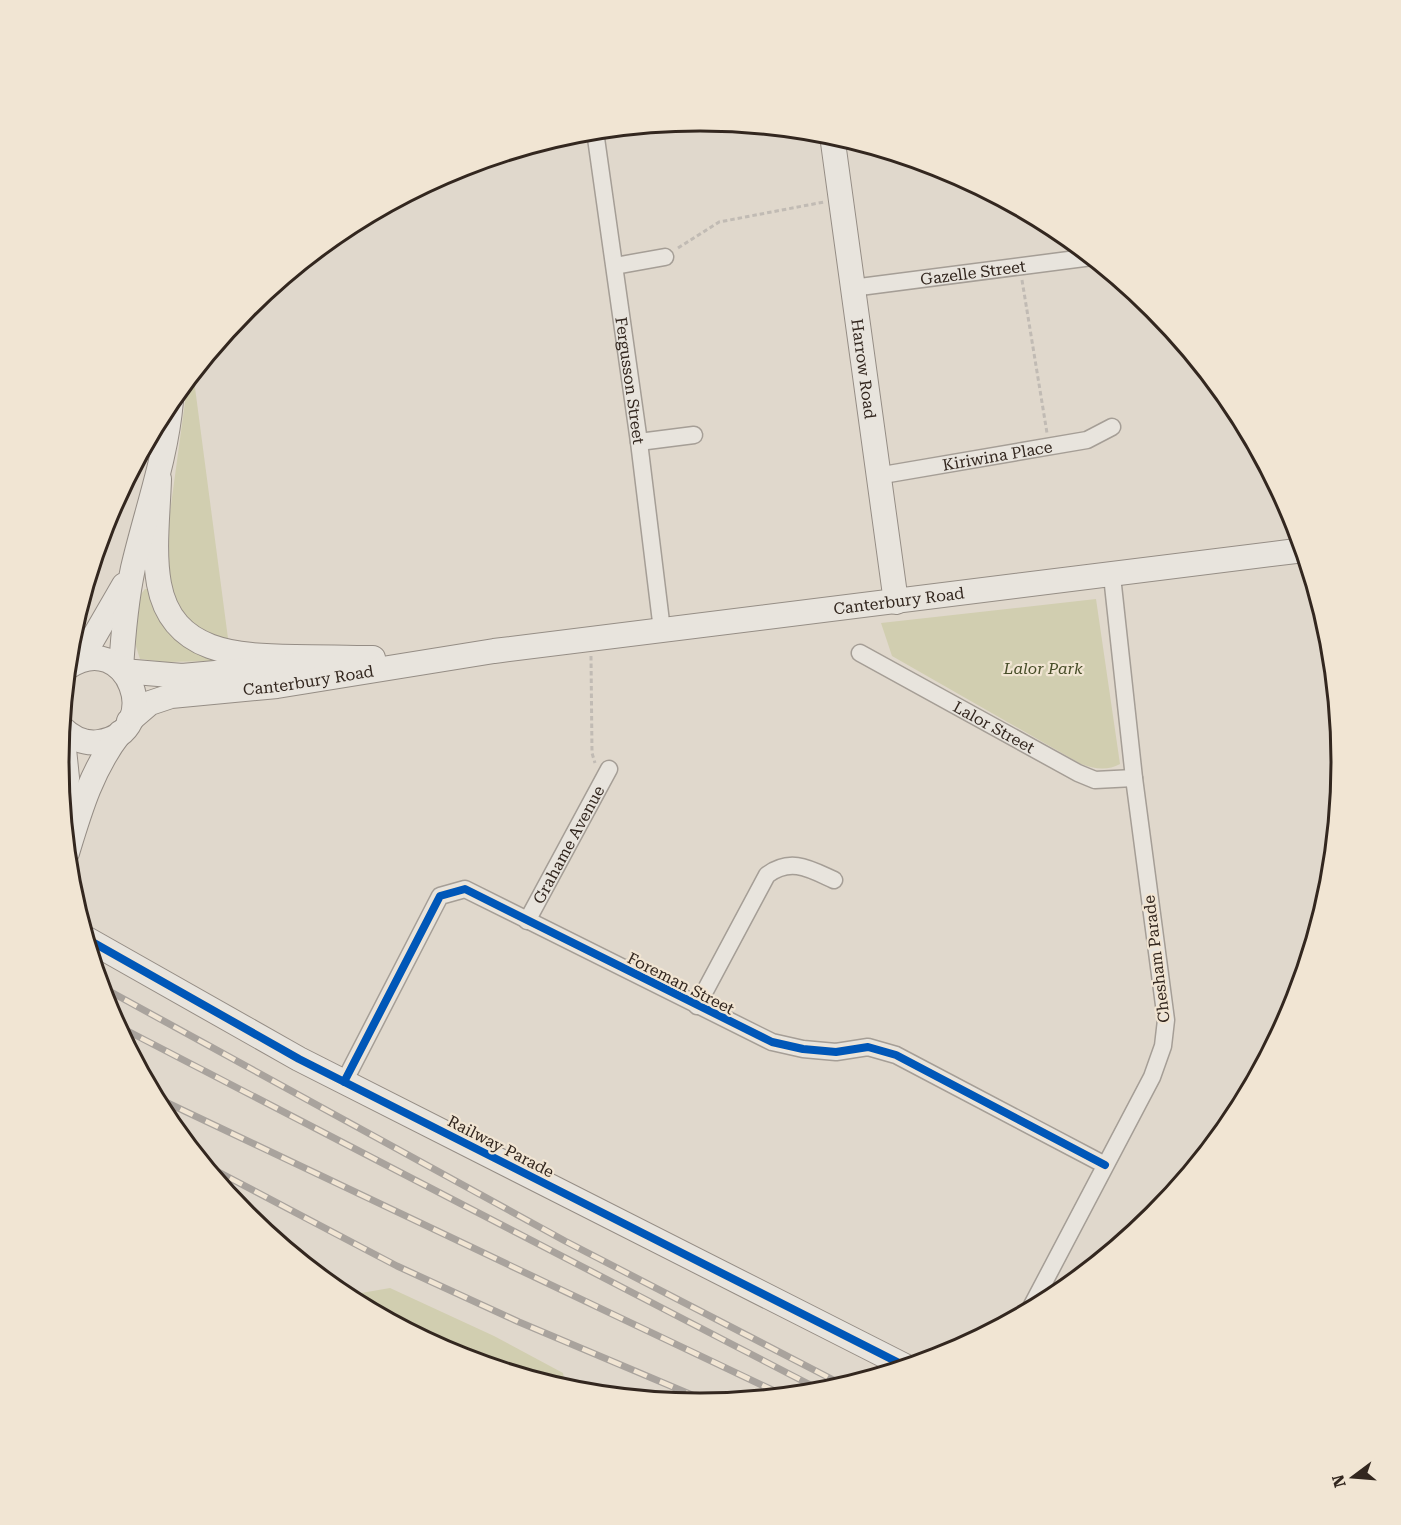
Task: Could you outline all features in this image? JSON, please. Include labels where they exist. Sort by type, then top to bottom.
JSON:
[{"type":"main road","name":"Harrow Road","points":[[833,145],[896,602]]},
{"type":"main road","points":[[73,837],[90,782],[102,758],[126,726],[135,707],[134,691],[122,670],[124,626],[133,568],[159,479],[167,425]]},
{"type":"main road","points":[[159,479],[159,584],[167,606],[187,633],[204,644],[232,653],[373,658]]},
{"type":"main road","name":"Canterbury Road","points":[[126,726],[150,703],[171,696],[278,686],[494,651],[1112,576],[1295,551]]},
{"type":"main road","points":[[78,655],[96,634],[133,568]]},
{"type":"main road","name":"Canterbury Road","points":[[77,664],[92,659],[105,660],[122,670],[195,675],[373,658],[494,651]]},
{"type":"main road","points":[[70,734],[80,740],[94,742],[109,739],[126,726]]},
{"type":"main road","name":"Railway Parade","points":[[97,944],[344,1082],[897,1362]]},
{"type":"street","name":"Fergusson Street","points":[[596,140],[639,442],[662,630]]},
{"type":"street","points":[[615,266],[665,257]]},
{"type":"street","name":"Gazelle Street","points":[[852,288],[1081,258]]},
{"type":"street","name":"Kiriwina Place","points":[[878,476],[1087,440],[1112,427]]},
{"type":"street","points":[[639,442],[694,435]]},
{"type":"street","name":"Chesham Parade","points":[[1036,1297],[1152,1077],[1162,1046],[1166,1020],[1134,778],[1112,576]]},
{"type":"street","name":"Lalor Street","points":[[860,653],[1078,773],[1095,780],[1134,778]]},
{"type":"street","name":"Grahame Avenue","points":[[527,921],[609,769]]},
{"type":"street","points":[[697,1006],[767,875],[778,867],[795,864],[834,880]]},
{"type":"street","name":"Foreman Street","points":[[344,1082],[440,896],[465,889],[772,1042],[803,1049],[837,1052],[868,1047],[896,1055],[1105,1165]]},
{"type":"path","points":[[665,257],[719,222],[840,199]]},
{"type":"path","points":[[1020,266],[1049,447]]},
{"type":"path","points":[[591,640],[592,753],[601,785]]},
{"type":"green space","points":[[195,384],[229,646],[183,617],[162,571],[186,397]]},
{"type":"green space","points":[[148,589],[158,612],[173,633],[192,650],[214,661],[166,662],[140,659],[133,637],[141,594]]},
{"type":"green space","name":"Lalor Park","points":[[1096,599],[1120,764],[1106,768],[1081,764],[892,656],[881,623]]},
{"type":"green space","points":[[390,1288],[494,1336],[563,1373],[564,1379],[459,1346],[421,1329],[359,1293]]},
{"type":"railway","points":[[113,993],[565,1241],[833,1380]]},
{"type":"railway","points":[[130,1032],[809,1384]]},
{"type":"railway","points":[[170,1104],[772,1390]]},
{"type":"railway","points":[[222,1174],[397,1266],[519,1322],[689,1394]]},
{"type":"cycle path","points":[[344,1082],[440,896],[465,889],[772,1042],[803,1049],[836,1052],[868,1047],[896,1055],[1105,1165]]},
{"type":"cycle path","points":[[97,944],[299,1059],[897,1362]]}]
